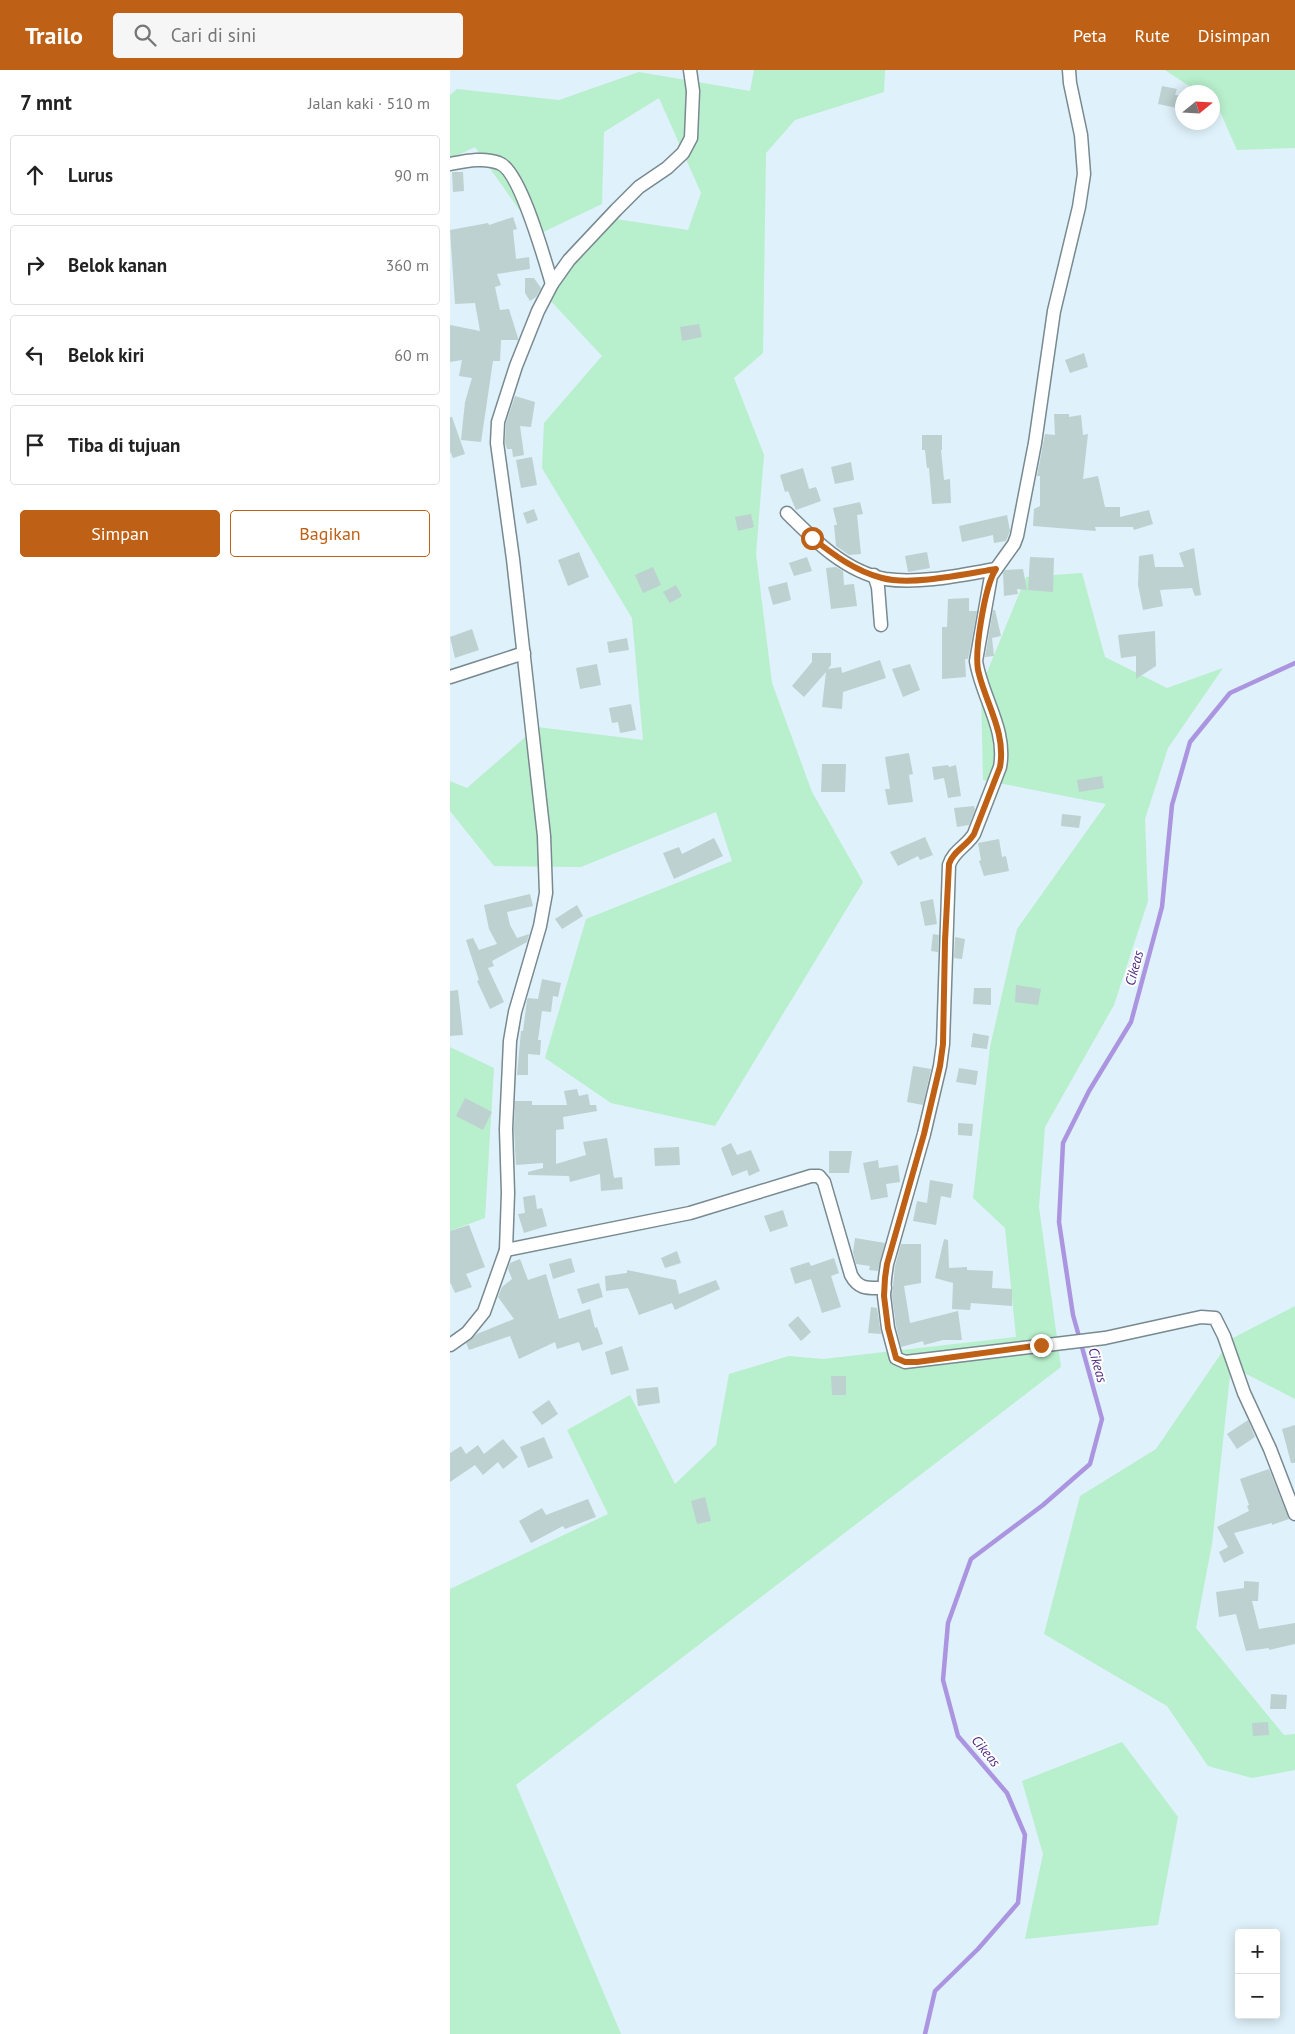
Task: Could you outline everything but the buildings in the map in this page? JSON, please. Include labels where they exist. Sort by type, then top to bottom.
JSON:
[{"type":"street","points":[[450,1345],[467,1333],[484,1312],[506,1250],[508,1193],[506,1120],[510,1041],[515,1012],[540,926],[546,893],[544,836],[513,558],[497,443],[498,422],[516,366],[538,311],[552,284],[570,260],[639,187],[667,168],[683,153],[691,138],[692,129],[693,91],[690,70]]},
{"type":"street","points":[[1069,70],[1084,159],[1082,189],[1054,311],[1035,443],[1017,536],[1014,544],[991,576],[985,605],[976,661],[978,674],[998,730],[1002,756],[997,776],[974,834],[969,842],[952,856],[949,864],[943,1044],[940,1066],[924,1134],[887,1264],[885,1288],[891,1342],[896,1358],[900,1361],[917,1362],[1105,1338],[1200,1317],[1215,1318],[1224,1336],[1244,1393],[1270,1449],[1295,1514]]},
{"type":"street","points":[[450,164],[480,160],[501,163],[512,174],[526,204],[552,284]]},
{"type":"street","points":[[788,513],[812,538],[838,558],[874,575],[899,580],[996,569]]},
{"type":"street","points":[[874,575],[878,587],[881,624]]},
{"type":"street","points":[[450,677],[524,653]]},
{"type":"street","points":[[506,1250],[690,1213],[811,1176],[819,1176],[824,1182],[851,1275],[856,1284],[865,1288],[885,1288]]},
{"type":"green space","points":[[754,70],[885,70],[884,92],[795,120],[766,153],[763,353],[734,378],[764,455],[756,554],[772,683],[812,792],[863,882],[715,1126],[611,1103],[545,1058],[586,919],[732,861],[716,812],[581,867],[494,866],[450,811],[450,781],[467,788],[537,727],[643,740],[632,618],[542,468],[544,423],[602,356],[548,298],[544,279],[616,219],[688,230],[701,193],[659,98],[604,132],[602,204],[537,235],[475,147],[450,159],[450,95],[457,89],[559,100],[639,72],[750,91]]},
{"type":"green space","points":[[1165,70],[1295,70],[1295,148],[1237,150],[1220,112],[1220,85],[1188,85]]},
{"type":"green space","points":[[1082,573],[1105,657],[1167,688],[1223,668],[1168,748],[1145,819],[1148,901],[1114,1005],[1045,1127],[1039,1207],[1061,1367],[516,1785],[621,2034],[450,2034],[450,1589],[608,1514],[567,1430],[630,1395],[675,1484],[716,1445],[729,1374],[789,1356],[823,1359],[1016,1337],[1005,1228],[973,1198],[990,1047],[1017,929],[1106,804],[983,780],[981,687],[1026,577]]},
{"type":"green space","points":[[450,1047],[494,1068],[485,1218],[450,1231]]},
{"type":"green space","points":[[1295,1306],[1295,1399],[1231,1366],[1212,1544],[1196,1628],[1284,1735],[1295,1734],[1295,1770],[1252,1778],[1208,1766],[1167,1706],[1044,1634],[1080,1496],[1156,1449],[1231,1339]]},
{"type":"green space","points":[[1122,1742],[1178,1817],[1158,1925],[1025,1939],[1043,1854],[1022,1781]]},
{"type":"waterway","name":"Cikeas","points":[[925,2034],[935,1991],[978,1949],[1018,1903],[1025,1835],[1007,1793],[958,1736],[943,1680],[948,1623],[971,1559],[1043,1505],[1090,1464],[1102,1419],[1073,1315],[1059,1222],[1063,1143],[1089,1091],[1131,1022],[1162,907],[1172,805],[1190,742],[1230,693],[1295,663]]},
{"type":"route","points":[[812,538],[838,558],[883,578],[899,580],[928,578],[996,569],[991,576],[976,661],[978,674],[1002,744],[1002,756],[990,795],[974,834],[969,842],[952,856],[949,864],[943,1044],[940,1066],[924,1134],[887,1264],[884,1296],[892,1349],[896,1358],[900,1361],[917,1362],[1041,1345]]}]
